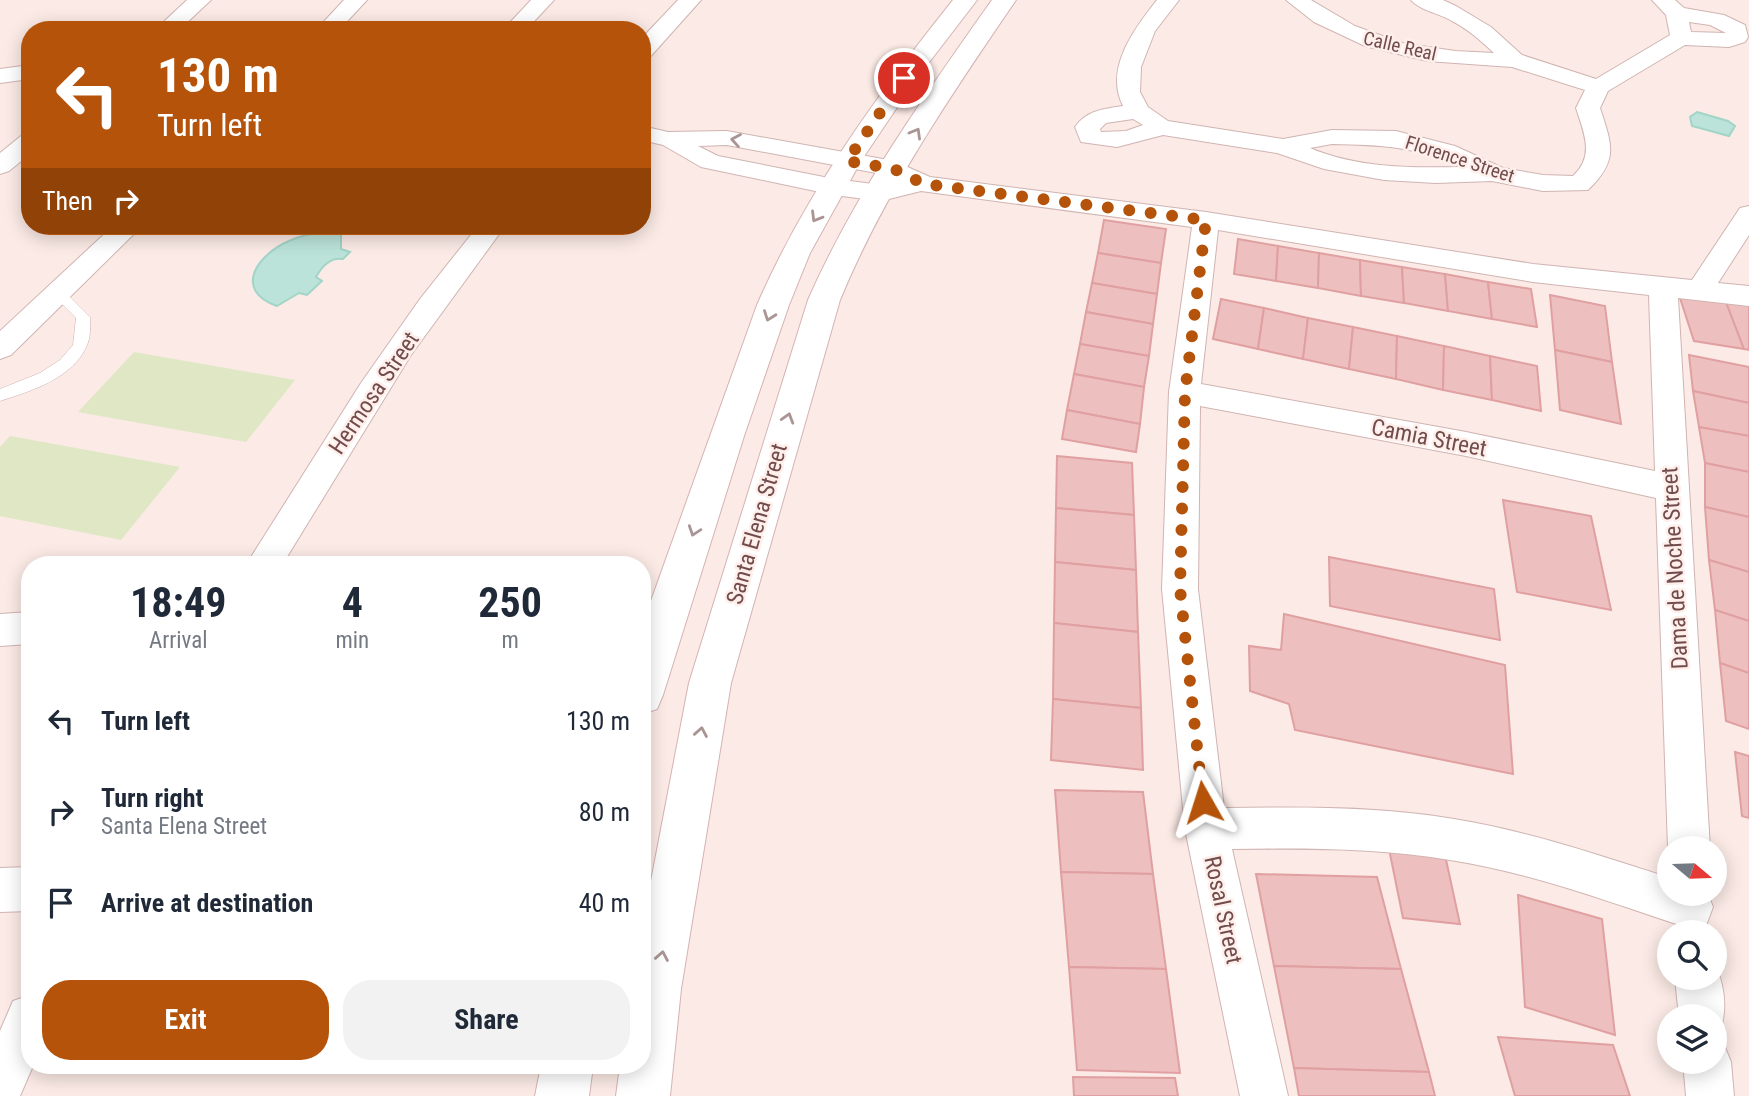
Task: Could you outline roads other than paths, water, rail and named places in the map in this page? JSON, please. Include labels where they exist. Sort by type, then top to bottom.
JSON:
[{"type":"street","points":[[176,21],[200,0]]},
{"type":"street","points":[[336,21],[356,0]]},
{"type":"street","points":[[523,21],[543,0]]},
{"type":"street","points":[[651,42],[690,0]]},
{"type":"street","points":[[651,661],[773,305],[794,253],[847,161],[904,78],[965,0]]},
{"type":"street","name":"Santa Elena Street","points":[[651,1030],[710,683],[824,300],[843,255],[933,103],[1004,0]]},
{"type":"street","points":[[1161,127],[1131,139],[1109,142],[1090,137],[1087,127],[1099,117],[1138,111],[1128,92],[1130,67],[1144,30],[1168,0]]},
{"type":"street","name":"Calle Real","points":[[1297,0],[1335,27],[1376,45],[1447,57],[1514,60],[1598,87]]},
{"type":"street","name":"Calle Real","points":[[1422,0],[1459,14],[1485,30],[1514,60]]},
{"type":"street","points":[[1670,7],[1681,38]]},
{"type":"street","points":[[1598,87],[1681,38],[1729,40],[1737,37],[1737,30],[1716,20],[1670,7]]},
{"type":"street","points":[[0,76],[21,73]]},
{"type":"street","name":"Florence Street","points":[[1138,111],[1161,127],[1283,146],[1332,136],[1396,138],[1446,152],[1496,174],[1543,183],[1579,184],[1594,172],[1601,154],[1588,108],[1598,87]]},
{"type":"street","points":[[651,136],[668,139],[727,138],[847,161],[888,181]]},
{"type":"street","points":[[668,139],[710,162],[834,187],[888,181],[924,184],[1206,220],[1533,273],[1749,296]]},
{"type":"street","points":[[1283,146],[1307,157],[1350,169],[1404,175],[1496,174]]},
{"type":"street","points":[[1699,291],[1749,214]]},
{"type":"street","name":"Rosal Street","points":[[1206,220],[1185,393],[1180,589],[1206,829],[1264,1096]]},
{"type":"street","points":[[0,348],[119,235]]},
{"type":"street","name":"Hermosa Street","points":[[270,556],[388,371],[464,259],[484,235]]},
{"type":"street","name":"Dama de Noche Street","points":[[1663,288],[1688,836]]},
{"type":"street","name":"Camia Street","points":[[1185,393],[1466,444],[1671,488]]},
{"type":"street","points":[[0,630],[21,629]]},
{"type":"street","points":[[1206,829],[1340,827],[1451,839],[1555,863],[1692,911]]},
{"type":"street","points":[[0,890],[21,889]]},
{"type":"street","points":[[0,1086],[21,1038]]},
{"type":"street","points":[[562,1096],[566,1074]]},
{"type":"street","name":"Santa Elena Street","points":[[643,1096],[646,1074]]},
{"type":"street","points":[[1708,1074],[1710,1096]]},
{"type":"lane","points":[[0,395],[45,377],[71,360],[81,343],[83,317],[58,293]]},
{"type":"water","points":[[1697,112],[1728,121],[1735,126],[1729,136],[1692,126],[1690,117]]},
{"type":"water","points":[[304,235],[341,235],[341,249],[350,252],[343,259],[335,259],[324,266],[316,277],[322,281],[307,295],[299,293],[277,306],[263,299],[256,291],[254,272],[268,254]]}]
